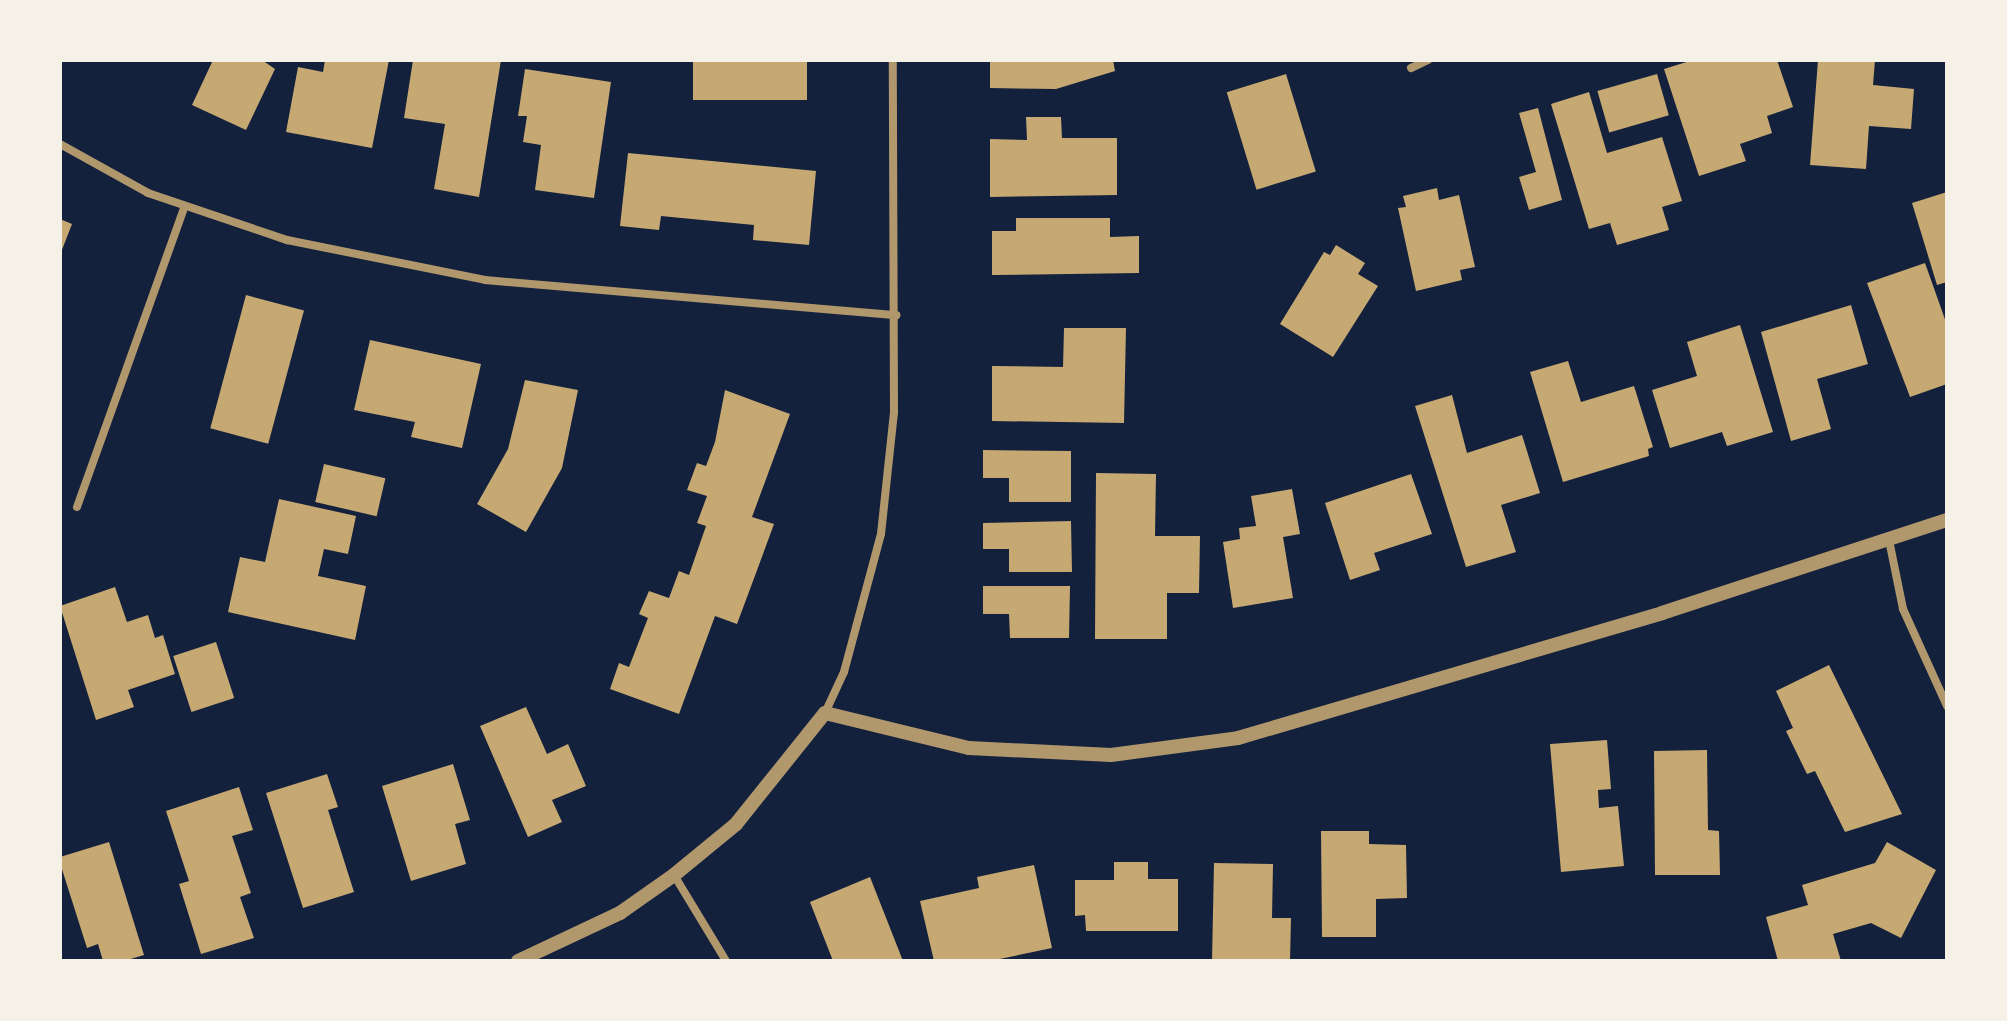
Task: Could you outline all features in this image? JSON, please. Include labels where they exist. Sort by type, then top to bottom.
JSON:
[{"type":"street","points":[[518,961],[620,913],[674,875],[736,824],[825,713],[844,672],[881,534],[897,315],[893,60]]},
{"type":"street","points":[[1411,68],[1428,60]]},
{"type":"street","points":[[60,144],[148,193],[287,240],[485,280],[897,315]]},
{"type":"street","points":[[77,507],[185,206]]},
{"type":"street","points":[[825,713],[969,748],[1111,755],[1238,738],[1947,520]]},
{"type":"street","points":[[1889,540],[1903,609],[1947,706]]},
{"type":"street","points":[[674,875],[726,961]]},
{"type":"building","points":[[213,60],[262,60],[275,69],[246,130],[192,105]]},
{"type":"building","points":[[325,60],[389,60],[372,148],[286,132],[298,67],[323,72]]},
{"type":"building","points":[[413,60],[501,60],[479,197],[434,189],[445,124],[404,118]]},
{"type":"building","points":[[693,60],[807,60],[807,100],[693,100]]},
{"type":"building","points":[[990,60],[1113,60],[1115,71],[1056,89],[990,88]]},
{"type":"building","points":[[1693,60],[1777,60],[1793,107],[1767,116],[1772,133],[1740,144],[1746,161],[1699,176],[1664,69]]},
{"type":"building","points":[[1818,60],[1875,60],[1873,85],[1914,89],[1911,129],[1869,126],[1866,169],[1810,165]]},
{"type":"building","points":[[525,69],[611,82],[594,198],[535,190],[541,145],[523,142],[527,116],[518,116]]},
{"type":"building","points":[[1286,74],[1316,172],[1257,190],[1227,92]]},
{"type":"building","points":[[1657,74],[1669,115],[1609,132],[1597,91]]},
{"type":"building","points":[[1589,92],[1607,153],[1662,137],[1682,201],[1662,207],[1669,230],[1617,245],[1610,223],[1589,229],[1551,104]]},
{"type":"building","points":[[1538,108],[1562,200],[1529,210],[1519,177],[1536,172],[1519,113]]},
{"type":"building","points":[[1026,117],[1061,117],[1062,138],[1117,138],[1117,195],[990,197],[990,139],[1027,140]]},
{"type":"building","points":[[628,153],[816,171],[809,245],[753,240],[754,225],[661,216],[659,230],[620,226]]},
{"type":"building","points":[[1437,188],[1439,200],[1459,195],[1475,267],[1460,270],[1462,280],[1416,291],[1398,208],[1406,207],[1403,196]]},
{"type":"building","points":[[1947,192],[1947,282],[1937,285],[1912,203]]},
{"type":"building","points":[[1016,218],[1110,218],[1110,237],[1139,236],[1139,273],[992,275],[992,231],[1016,231]]},
{"type":"building","points":[[60,219],[72,224],[60,255]]},
{"type":"building","points":[[1336,245],[1365,263],[1358,274],[1378,286],[1333,357],[1280,324],[1324,252],[1330,255]]},
{"type":"building","points":[[1925,263],[1947,325],[1947,384],[1910,397],[1867,283]]},
{"type":"building","points":[[246,295],[304,311],[268,444],[210,428]]},
{"type":"building","points":[[1851,305],[1868,364],[1817,379],[1831,429],[1791,441],[1761,332]]},
{"type":"building","points":[[1740,325],[1773,432],[1727,446],[1722,432],[1670,448],[1652,390],[1697,376],[1687,342]]},
{"type":"building","points":[[1064,328],[1126,328],[1124,423],[992,421],[992,366],[1063,367]]},
{"type":"building","points":[[370,340],[481,364],[462,448],[411,437],[415,422],[354,410]]},
{"type":"building","points":[[1568,361],[1581,402],[1634,386],[1653,447],[1648,449],[1649,456],[1563,482],[1530,372]]},
{"type":"building","points":[[525,380],[578,390],[562,468],[526,532],[477,504],[508,449]]},
{"type":"building","points":[[725,390],[790,414],[752,517],[774,524],[756,573],[737,624],[715,616],[679,714],[610,689],[619,663],[629,667],[648,618],[639,614],[649,591],[669,598],[679,571],[689,575],[706,526],[697,523],[707,496],[687,490],[697,463],[706,466],[715,442]]},
{"type":"building","points":[[1452,395],[1467,453],[1522,435],[1540,493],[1501,505],[1516,552],[1466,567],[1415,406]]},
{"type":"building","points":[[983,450],[1071,451],[1071,502],[1009,502],[1009,478],[983,478]]},
{"type":"building","points":[[324,464],[385,478],[377,516],[315,502]]},
{"type":"building","points":[[1096,473],[1156,474],[1155,536],[1200,536],[1199,593],[1167,593],[1167,639],[1095,639]]},
{"type":"building","points":[[1411,474],[1432,534],[1374,553],[1380,570],[1350,580],[1325,503]]},
{"type":"building","points":[[1292,489],[1300,534],[1283,537],[1293,598],[1233,608],[1223,542],[1240,539],[1239,528],[1256,526],[1251,496]]},
{"type":"building","points":[[279,499],[356,516],[348,554],[324,549],[318,576],[366,586],[355,640],[228,612],[240,557],[265,562]]},
{"type":"building","points":[[1071,521],[1072,572],[1009,572],[1009,549],[983,549],[983,523]]},
{"type":"building","points":[[983,586],[1070,586],[1069,638],[1010,638],[1009,614],[983,614]]},
{"type":"building","points":[[115,587],[127,622],[148,615],[155,638],[163,635],[175,674],[128,690],[134,707],[96,720],[60,606]]},
{"type":"building","points":[[216,642],[234,698],[191,712],[173,656]]},
{"type":"building","points":[[1829,665],[1902,814],[1845,832],[1815,771],[1807,774],[1786,731],[1793,728],[1776,691]]},
{"type":"building","points":[[526,707],[547,754],[568,744],[586,786],[552,800],[562,822],[528,837],[480,726]]},
{"type":"building","points":[[1607,740],[1611,789],[1598,790],[1599,808],[1618,806],[1624,866],[1561,872],[1550,744]]},
{"type":"building","points":[[1707,750],[1708,830],[1719,831],[1720,875],[1655,875],[1654,751]]},
{"type":"building","points":[[453,764],[470,820],[455,824],[466,864],[411,881],[382,786]]},
{"type":"building","points":[[327,774],[338,807],[328,810],[354,892],[303,908],[266,793]]},
{"type":"building","points":[[239,787],[253,830],[232,836],[251,893],[240,897],[254,938],[201,954],[179,884],[189,881],[166,811]]},
{"type":"building","points":[[1321,831],[1369,831],[1369,844],[1406,845],[1407,898],[1376,899],[1376,937],[1322,937]]},
{"type":"building","points":[[109,842],[144,955],[124,961],[103,961],[98,944],[87,948],[60,863],[60,857]]},
{"type":"building","points":[[1887,842],[1936,870],[1901,938],[1871,923],[1833,934],[1841,961],[1778,961],[1766,917],[1808,905],[1802,885],[1875,863]]},
{"type":"building","points":[[1114,862],[1148,862],[1148,879],[1178,879],[1178,931],[1086,931],[1085,915],[1075,916],[1075,880],[1114,880]]},
{"type":"building","points":[[1214,863],[1273,864],[1272,918],[1291,918],[1290,961],[1212,961]]},
{"type":"building","points":[[1034,865],[1052,948],[995,960],[934,961],[920,901],[979,888],[977,877]]},
{"type":"building","points":[[870,877],[903,961],[833,961],[810,902]]}]
